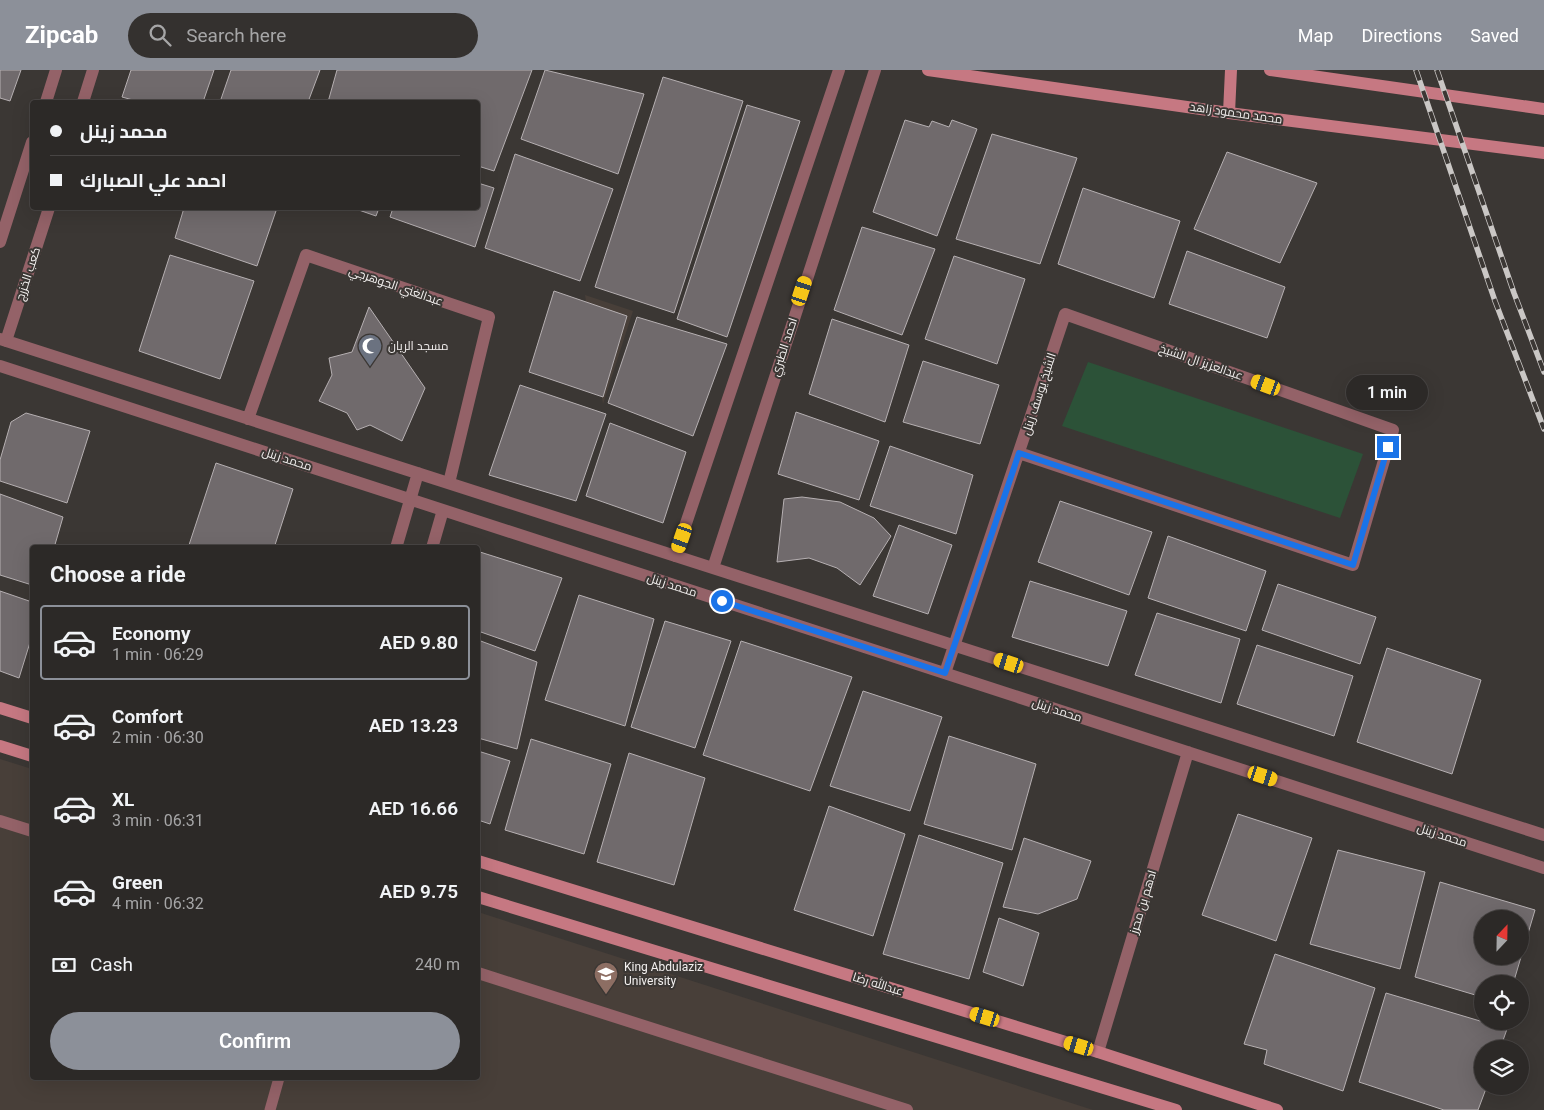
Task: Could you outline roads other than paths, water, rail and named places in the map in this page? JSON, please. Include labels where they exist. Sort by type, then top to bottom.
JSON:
[{"type":"street","points":[[47,100],[56,70]]},
{"type":"street","points":[[84,100],[93,70]]},
{"type":"street","points":[[675,556],[840,70]]},
{"type":"street","name":"احمد الطبري","points":[[713,568],[874,70]]},
{"type":"street","name":"محمد محمود زاهد","points":[[928,70],[1229,113],[1544,153]]},
{"type":"street","points":[[1229,113],[1231,70]]},
{"type":"street","points":[[1270,70],[1544,109]]},
{"type":"street","points":[[0,242],[30,148]]},
{"type":"street","name":"كعب الخزرج","points":[[3,340],[48,210]]},
{"type":"street","name":"عبدالغني الجوهرجي","points":[[248,419],[306,255],[490,317],[449,483]]},
{"type":"street","name":"عبدالعزيز ال الشيخ","points":[[1019,453],[1353,565],[1393,430],[1065,314]]},
{"type":"street","name":"الشيخ يوسف زينل","points":[[945,673],[1065,314]]},
{"type":"street","points":[[3,340],[1544,835]]},
{"type":"street","name":"محمد زينل","points":[[0,367],[1544,868]]},
{"type":"street","points":[[397,545],[418,473]]},
{"type":"street","points":[[433,545],[443,510]]},
{"type":"street","points":[[0,708],[30,717]]},
{"type":"street","points":[[0,746],[30,755]]},
{"type":"street","name":"ادهم بن محرز","points":[[1098,1052],[1188,752]]},
{"type":"street","points":[[0,821],[30,830]]},
{"type":"street","name":"عبدالله رضا","points":[[480,862],[1098,1052],[1277,1110]]},
{"type":"street","points":[[480,898],[1176,1110]]},
{"type":"street","points":[[480,974],[907,1110]]},
{"type":"lane","points":[[270,1110],[278,1080]]},
{"type":"railway","points":[[1416,70],[1495,301],[1544,429]]},
{"type":"railway","points":[[1437,70],[1514,293],[1544,372]]},
{"type":"place","name":"مسجد الريان","points":[[370,367]]},
{"type":"place","name":"King Abdulaziz University","points":[[606,995]]}]
